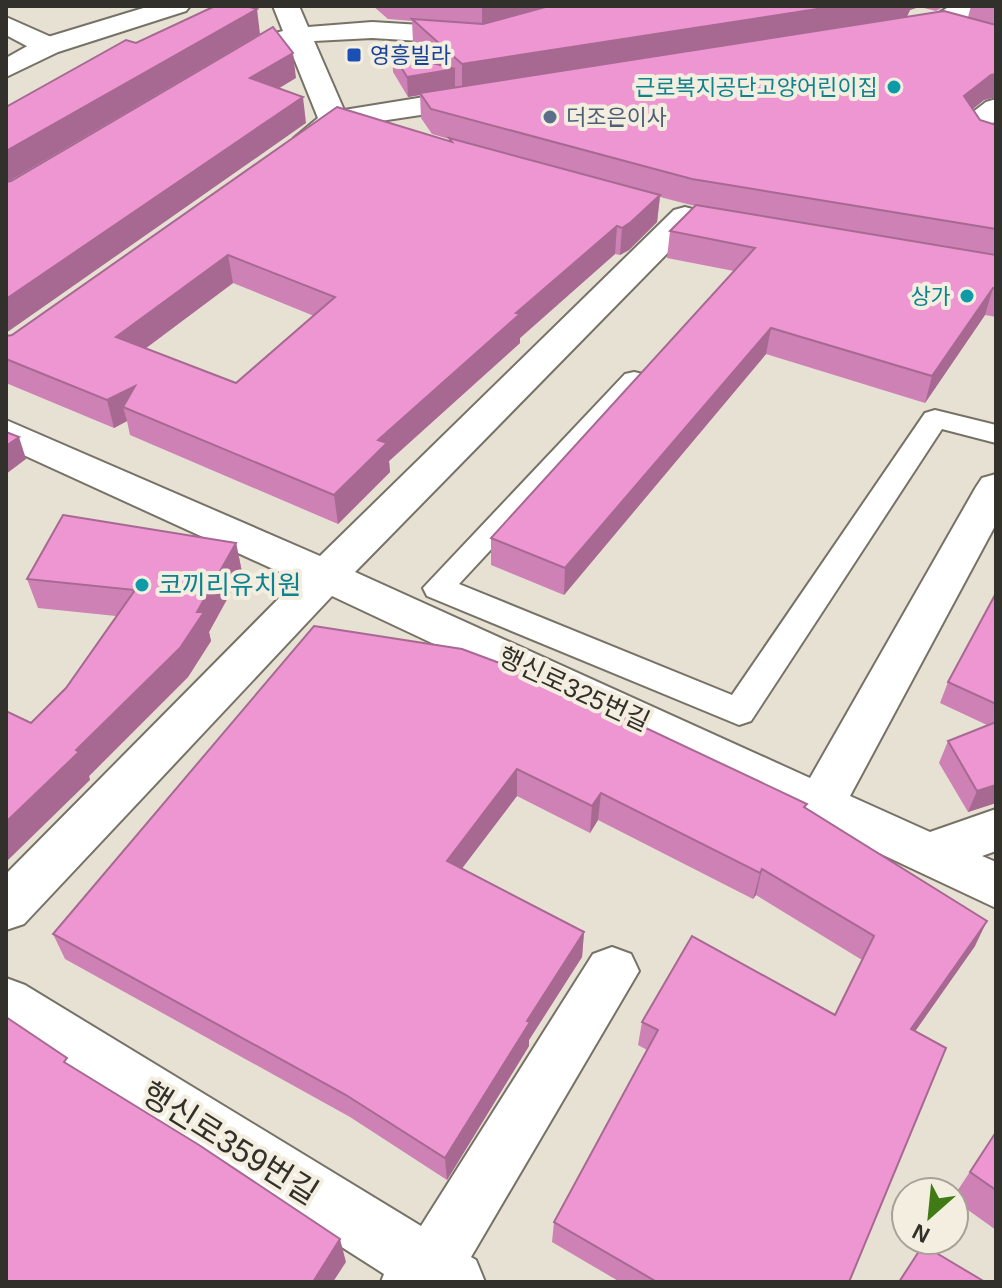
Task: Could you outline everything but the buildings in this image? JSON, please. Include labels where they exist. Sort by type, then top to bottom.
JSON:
[{"type":"street","points":[[6,69],[48,46],[177,6]]},
{"type":"street","points":[[286,6],[334,120]]},
{"type":"street","points":[[884,6],[940,24]]},
{"type":"street","points":[[878,34],[968,19]]},
{"type":"street","points":[[6,25],[48,46]]},
{"type":"street","points":[[254,51],[266,44],[298,35],[368,29],[482,37],[497,33]]},
{"type":"street","points":[[285,154],[334,120],[505,93]]},
{"type":"street","points":[[996,108],[975,122],[986,138],[996,141]]},
{"type":"street","points":[[334,120],[395,137]]},
{"type":"street","points":[[6,908],[326,576],[685,216]]},
{"type":"street","name":"행신로325번길","points":[[6,432],[326,576],[996,886]]},
{"type":"street","points":[[821,803],[996,487]]},
{"type":"street","points":[[928,854],[996,830]]},
{"type":"street","points":[[432,1277],[612,971]]},
{"type":"street","name":"행신로359번길","points":[[6,1003],[432,1277]]},
{"type":"lane","points":[[634,380],[438,588],[739,712],[935,419],[996,434]]},
{"type":"place","name":"영흥빌라","points":[[354,55]]},
{"type":"place","name":"근로복지공단고양어린이집","points":[[894,87]]},
{"type":"place","name":"더조은이사","points":[[550,117]]},
{"type":"place","name":"상가","points":[[967,296]]},
{"type":"place","name":"코끼리유치원","points":[[142,585]]}]
